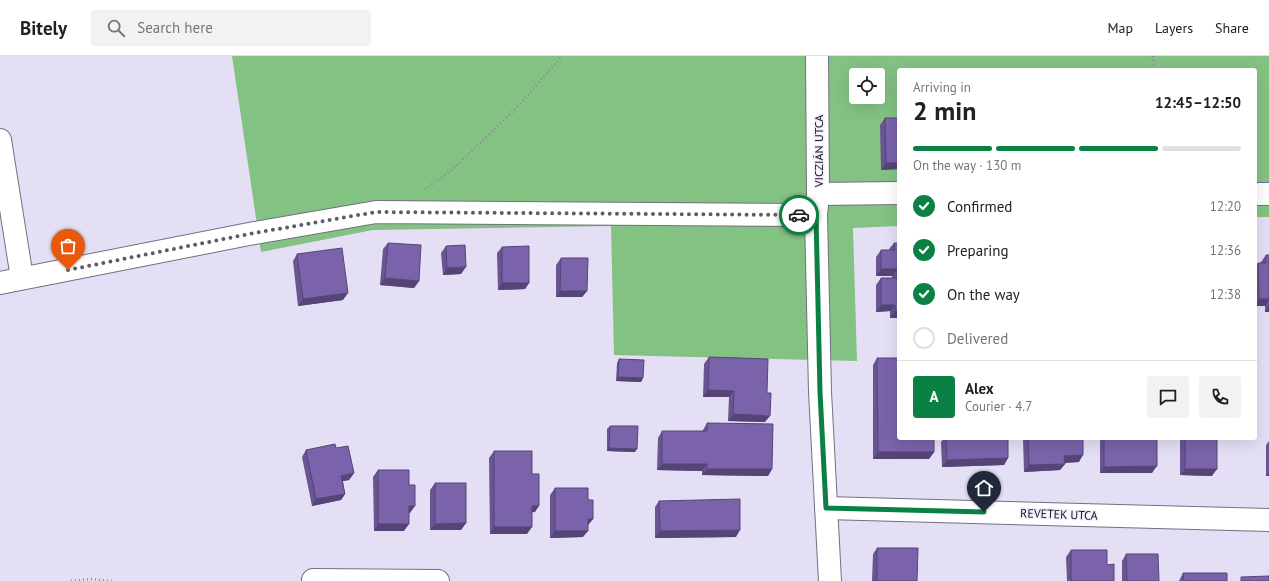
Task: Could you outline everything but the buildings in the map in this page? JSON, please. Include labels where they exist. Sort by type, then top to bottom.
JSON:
[{"type":"street","name":"VICZIÁN UTCA","points":[[817,56],[817,205],[820,392],[830,581]]},
{"type":"street","points":[[0,140],[22,278]]},
{"type":"street","points":[[0,283],[249,234],[376,212],[817,205],[897,193]]},
{"type":"street","points":[[1257,194],[1269,194]]},
{"type":"street","name":"REVETEK UTCA","points":[[826,508],[1269,520]]},
{"type":"street","points":[[313,580],[438,581]]},
{"type":"path","points":[[421,191],[452,170],[510,115],[562,56]]},
{"type":"path","points":[[1153,56],[1155,68]]},
{"type":"path","points":[[71,581],[91,579],[112,581]]},
{"type":"green space","points":[[232,56],[1269,56],[1269,217],[1257,217],[1257,68],[897,68],[897,226],[853,228],[857,361],[614,355],[611,226],[373,230],[261,252]]},
{"type":"way so far","points":[[68,270],[249,234],[376,212],[799,215]]},
{"type":"route","points":[[799,215],[816,215],[820,392],[826,508],[984,512]]}]
